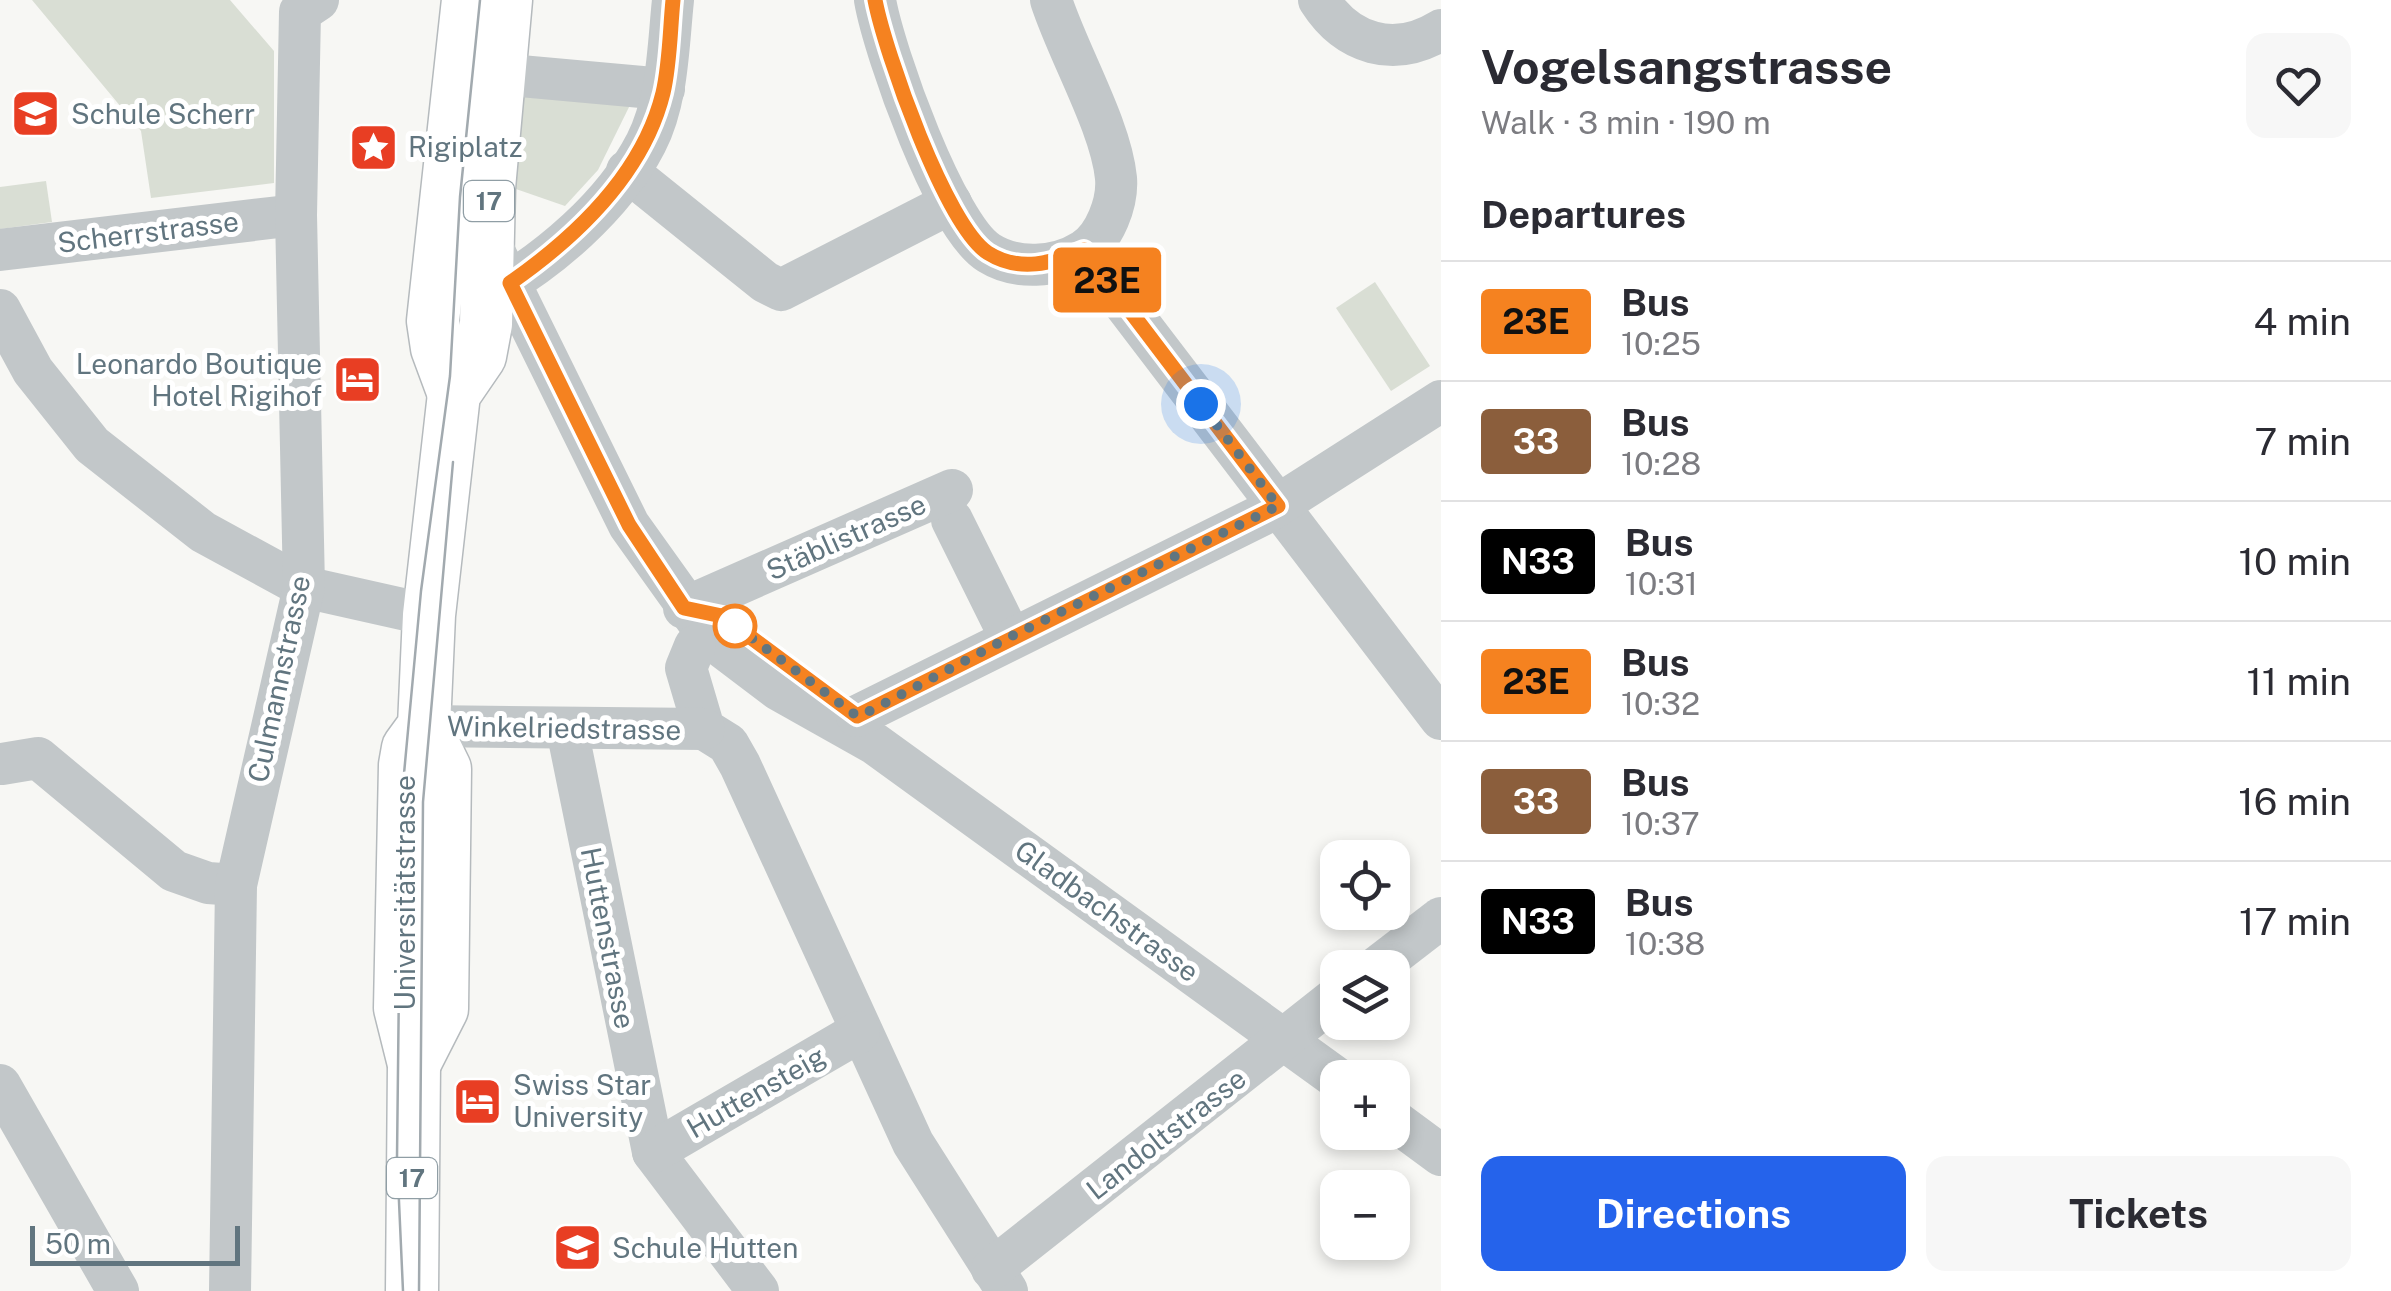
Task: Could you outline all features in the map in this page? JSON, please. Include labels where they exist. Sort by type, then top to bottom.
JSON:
[{"type":"main road","name":"Universitätstrasse","points":[[467,375],[437,348],[432,321],[480,239],[468,0]]},
{"type":"main road","name":"Universitätstrasse","points":[[412,1291],[414,1064],[400,1008],[404,783],[408,748],[424,726],[430,615],[467,375],[506,0]]},
{"type":"street","points":[[487,0],[480,239],[542,347],[629,525],[689,626],[686,668],[704,730],[728,744],[740,764],[859,1032],[913,1143],[1000,1280]]},
{"type":"street","points":[[480,239],[550,255],[627,171],[646,143],[664,90],[673,0]]},
{"type":"street","points":[[874,0],[888,56],[951,203],[975,241],[1000,258],[1020,265],[1049,264],[1084,250],[1100,234],[1111,211],[1116,184],[1113,154],[1051,0]]},
{"type":"street","points":[[1318,0],[1331,20],[1370,44],[1437,44]]},
{"type":"street","name":"Culmannstrasse","points":[[230,1291],[236,885],[304,586],[296,216],[302,4]]},
{"type":"street","points":[[498,74],[664,90]]},
{"type":"street","points":[[627,171],[766,282],[782,290],[951,203]]},
{"type":"street","name":"Scherrstrasse","points":[[0,250],[296,216]]},
{"type":"street","points":[[1084,250],[1441,719]]},
{"type":"street","points":[[3,314],[19,340],[12,364],[92,446],[203,532],[304,586],[430,615]]},
{"type":"street","points":[[467,375],[505,345],[542,347]]},
{"type":"street","points":[[866,730],[1010,637],[1278,506],[1441,401]]},
{"type":"street","name":"Stäblistrasse","points":[[689,626],[952,505],[1010,637]]},
{"type":"street","name":"Gladbachstrasse","points":[[689,626],[722,616],[866,730],[1320,1066]]},
{"type":"street","name":"Winkelriedstrasse","points":[[424,726],[704,730]]},
{"type":"street","name":"Huttenstrasse","points":[[566,729],[652,1152],[758,1291]]},
{"type":"street","points":[[2,764],[38,758],[174,871],[208,883],[236,885]]},
{"type":"street","points":[[1399,950],[1441,918]]},
{"type":"street","name":"Landoltstrasse","points":[[1000,1280],[1320,1011]]},
{"type":"street","name":"Huttensteig","points":[[652,1152],[859,1032]]},
{"type":"street","points":[[0,1086],[118,1291]]},
{"type":"street","points":[[1410,1133],[1441,1155]]},
{"type":"shaded area","points":[[32,0],[230,0],[274,51],[274,183],[151,198],[141,131]]},
{"type":"shaded area","points":[[513,90],[632,101],[598,170],[565,206],[507,186]]},
{"type":"shaded area","points":[[46,181],[52,222],[0,229],[0,187]]},
{"type":"shaded area","points":[[1375,282],[1430,366],[1391,391],[1336,308]]},
{"type":"tram line","points":[[403,1291],[397,1157],[401,806],[421,591],[450,376],[460,197],[480,0]]},
{"type":"tram line","points":[[419,1291],[423,802],[453,462]]},
{"type":"bus line","name":"23E","points":[[673,0],[664,90],[646,143],[586,219],[550,255],[510,283],[629,525],[684,608],[722,616],[857,716],[1278,506],[1084,250],[1049,264],[1020,265],[987,252],[961,225],[888,56],[875,0]]},
{"type":"place","name":"Schule Scherr","points":[[36,114]]},
{"type":"place","name":"Rigiplatz","points":[[373,147]]},
{"type":"place","name":"Leonardo Boutique Hotel Rigihof","points":[[357,380]]},
{"type":"place","name":"Swiss Star University","points":[[478,1101]]},
{"type":"place","name":"Schule Hutten","points":[[577,1248]]},
{"type":"route","points":[[735,626],[722,616],[857,716],[872,710],[1010,637],[1278,506],[1201,404]]}]
